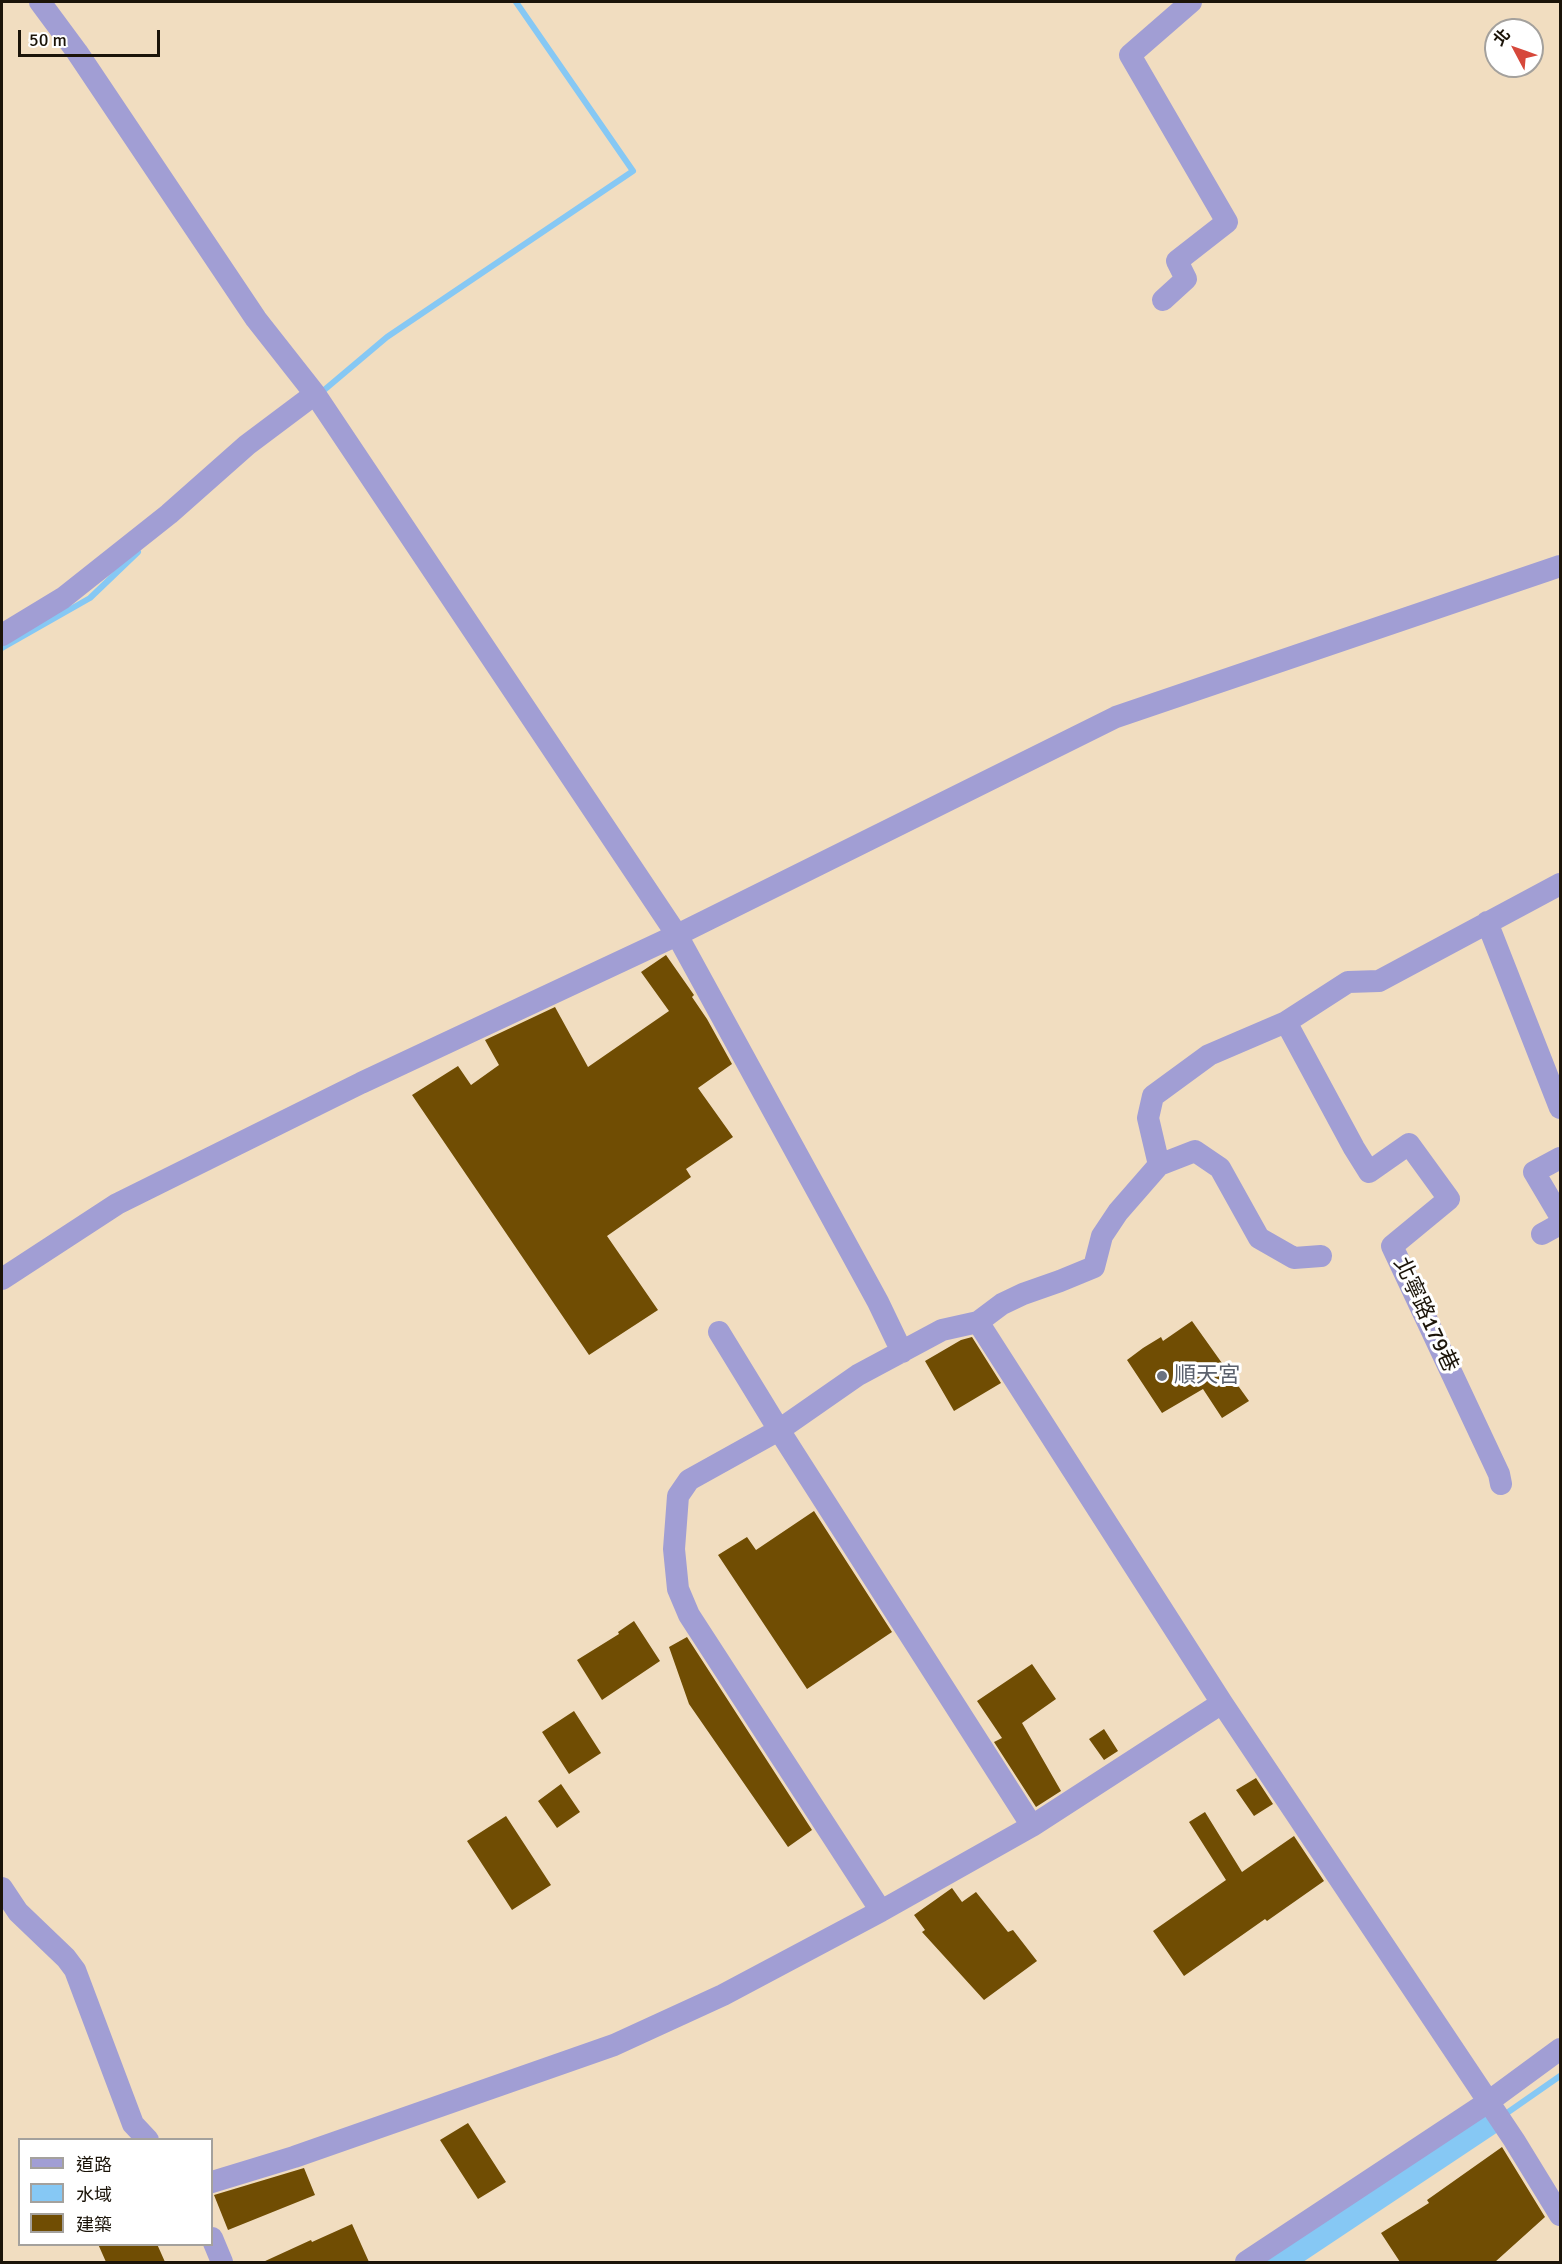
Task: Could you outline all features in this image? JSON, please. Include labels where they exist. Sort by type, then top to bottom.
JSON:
[{"type":"street","points":[[40,2],[84,62],[256,319],[315,394],[677,935],[878,1302],[903,1352]]},
{"type":"street","points":[[1163,300],[1186,279],[1177,261],[1227,222],[1130,55],[1191,2]]},
{"type":"street","points":[[2,635],[63,598],[169,514],[247,445],[315,394]]},
{"type":"street","points":[[2,1279],[117,1204],[361,1083],[677,935],[1116,717],[1560,566]]},
{"type":"street","points":[[1159,1165],[1148,1118],[1154,1096],[1209,1055],[1286,1022],[1348,982],[1378,981],[1560,884]]},
{"type":"street","points":[[1487,922],[1560,1108]]},
{"type":"street","name":"北寧路179巷","points":[[1286,1022],[1369,1172],[1409,1144],[1449,1199],[1392,1246],[1499,1474],[1501,1484]]},
{"type":"street","points":[[882,1911],[689,1615],[678,1589],[674,1550],[678,1496],[689,1480],[779,1430],[858,1375],[942,1330],[978,1322],[1002,1304],[1023,1294],[1094,1267],[1102,1236],[1118,1212],[1159,1165],[1195,1151],[1220,1168],[1259,1238],[1294,1258],[1321,1256]]},
{"type":"street","points":[[1560,1158],[1534,1172],[1560,1216]]},
{"type":"street","points":[[978,1322],[1222,1703],[1488,2102],[1560,2215]]},
{"type":"street","points":[[719,1332],[1032,1826]]},
{"type":"street","points":[[213,2182],[294,2157],[614,2045],[723,1995],[882,1911],[1032,1826],[1222,1703]]},
{"type":"street","points":[[2,1888],[18,1912],[66,1958],[75,1970],[133,2124],[147,2138]]},
{"type":"street","points":[[1246,2262],[1488,2102],[1560,2049]]},
{"type":"street","points":[[213,2240],[222,2262]]},
{"type":"water","points":[[1487,2113],[1501,2130],[1303,2262],[1263,2262]]},
{"type":"building","points":[[666,955],[694,995],[692,997],[732,1064],[698,1088],[733,1137],[686,1169],[691,1177],[607,1236],[658,1310],[589,1355],[412,1095],[458,1066],[471,1085],[499,1065],[485,1040],[555,1007],[588,1067],[669,1011],[641,972]]},
{"type":"building","points":[[1192,1321],[1249,1401],[1222,1418],[1203,1389],[1162,1413],[1127,1360],[1161,1337],[1163,1341]]},
{"type":"building","points":[[972,1337],[1001,1383],[954,1411],[925,1361],[961,1340]]},
{"type":"building","points":[[814,1511],[892,1632],[807,1689],[718,1555],[747,1537],[756,1550]]},
{"type":"building","points":[[634,1621],[660,1661],[602,1700],[577,1660],[619,1634],[618,1632]]},
{"type":"building","points":[[687,1637],[812,1830],[788,1847],[689,1704],[669,1647]]},
{"type":"building","points":[[1032,1664],[1056,1699],[1022,1723],[1061,1791],[1036,1807],[994,1742],[1002,1738],[977,1701]]},
{"type":"building","points":[[574,1711],[601,1753],[569,1774],[542,1732]]},
{"type":"building","points":[[1104,1729],[1118,1751],[1104,1760],[1089,1739]]},
{"type":"building","points":[[1256,1778],[1273,1804],[1254,1816],[1236,1790]]},
{"type":"building","points":[[561,1784],[580,1812],[557,1828],[538,1801]]},
{"type":"building","points":[[1205,1812],[1242,1872],[1294,1836],[1324,1881],[1184,1976],[1153,1931],[1226,1880],[1189,1822]]},
{"type":"building","points":[[506,1816],[551,1885],[512,1910],[467,1841]]},
{"type":"building","points":[[952,1888],[962,1902],[976,1892],[1008,1932],[1013,1930],[1037,1961],[984,2000],[922,1932],[925,1930],[914,1915]]},
{"type":"building","points":[[468,2123],[506,2182],[478,2199],[440,2140]]},
{"type":"building","points":[[1502,2147],[1545,2217],[1495,2262],[1400,2262],[1381,2233],[1429,2203],[1427,2200]]},
{"type":"building","points":[[304,2168],[315,2195],[228,2230],[214,2195]]},
{"type":"building","points":[[352,2224],[369,2262],[263,2262],[311,2240],[312,2242]]},
{"type":"building","points":[[99,2246],[158,2246],[165,2262],[106,2262]]},
{"type":"waterway","points":[[323,391],[387,337],[633,171],[516,2]]},
{"type":"waterway","points":[[2,648],[90,598],[138,552]]},
{"type":"waterway","points":[[1504,2115],[1560,2076]]},
{"type":"place","name":"順天宮","points":[[1162,1376]]}]
